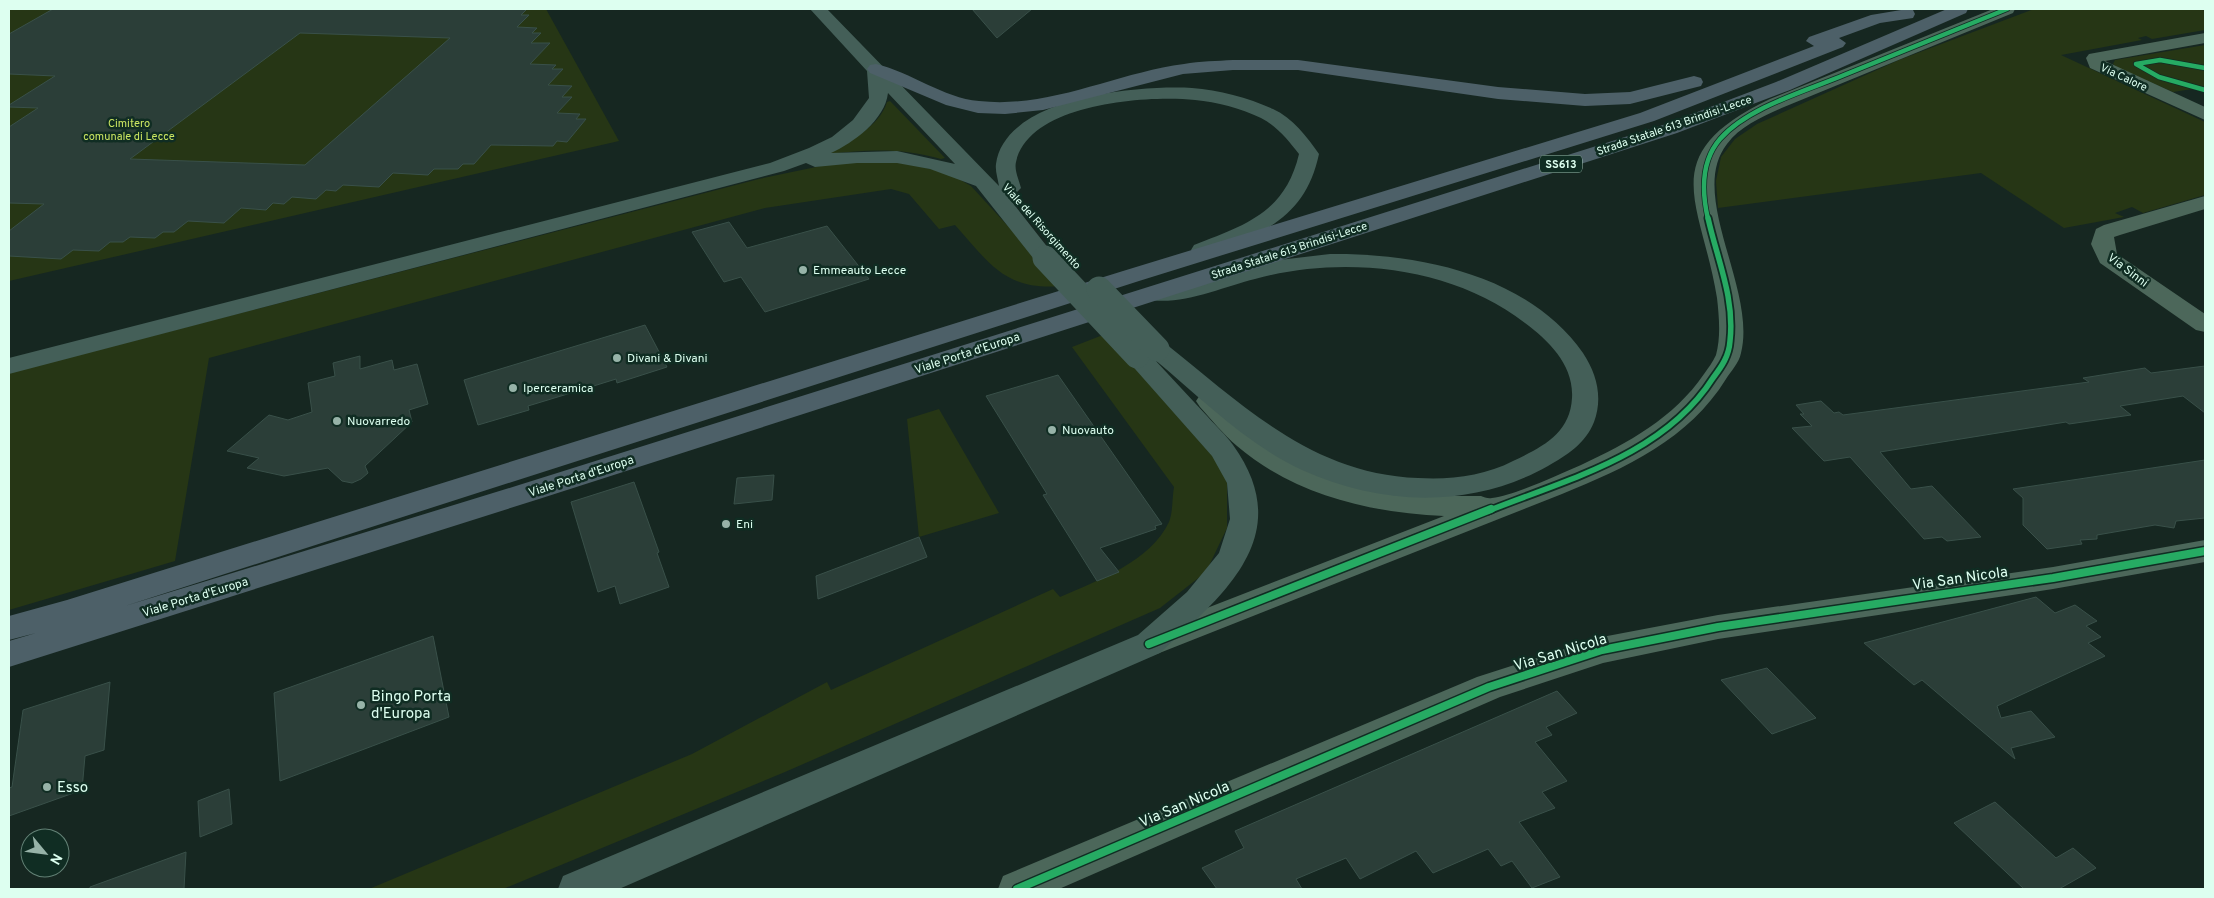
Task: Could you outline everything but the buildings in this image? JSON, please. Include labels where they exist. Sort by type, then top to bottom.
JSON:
[{"type":"highway","name":"Strada Statale 613 Brindisi-Lecce","points":[[1153,294],[1670,129],[1783,86],[1960,9]]},
{"type":"highway","points":[[876,69],[953,102],[978,107],[1005,108],[1043,104],[1183,69],[1233,65],[1298,65],[1498,93],[1585,100],[1621,99],[1666,90],[1743,67],[1877,19],[1913,11]]},
{"type":"highway","name":"Strada Statale 613 Brindisi-Lecce","points":[[1132,276],[1647,117],[1742,81],[1913,11]]},
{"type":"highway","name":"Viale Porta d'Europa","points":[[9,628],[86,606],[1132,276]]},
{"type":"highway","name":"Viale Porta d'Europa","points":[[9,654],[529,492],[1153,294]]},
{"type":"main road","name":"Viale del Risorgimento","points":[[818,9],[876,69],[1002,191],[1055,255],[1147,353]]},
{"type":"main road","points":[[9,366],[777,167],[824,151],[843,140],[856,129],[879,98],[876,69]]},
{"type":"main road","points":[[777,167],[862,156],[911,157],[954,170],[1002,191],[1006,163],[1016,140],[1030,127],[1056,113],[1108,98],[1152,93],[1194,94],[1232,102],[1267,114],[1295,135],[1309,154],[1307,170],[1298,191],[1280,211],[1248,232],[1132,276]]},
{"type":"main road","points":[[1147,353],[1268,437],[1312,463],[1356,479],[1403,487],[1455,488],[1498,479],[1528,467],[1561,445],[1579,426],[1585,400],[1583,377],[1567,349],[1543,325],[1512,302],[1481,287],[1445,275],[1366,262],[1315,263],[1268,268],[1187,290],[1153,294]]},
{"type":"main road","points":[[576,889],[1149,644],[1198,600],[1233,557],[1245,519],[1241,483],[1223,451],[1147,353]]},
{"type":"street","points":[[1149,644],[1540,492],[1606,463],[1662,433],[1701,397],[1729,354],[1731,320],[1728,294],[1710,224],[1703,187],[1708,159],[1719,140],[1739,122],[1799,94],[2007,9]]},
{"type":"street","name":"Via Calore","points":[[2205,38],[2095,58],[2096,64],[2205,114]]},
{"type":"street","name":"Via Sinni","points":[[2205,202],[2112,230],[2104,234],[2102,241],[2103,250],[2108,258],[2205,325]]},
{"type":"street","points":[[1147,353],[1250,443],[1294,472],[1344,493],[1404,504],[1448,507],[1500,506]]},
{"type":"street","name":"Via San Nicola","points":[[1016,889],[1489,686],[1602,650],[1718,628],[2053,578],[2205,551]]},
{"type":"green space","name":"Cimitero comunale di Lecce","points":[[9,9],[546,9],[619,141],[9,281]]},
{"type":"green space","points":[[2034,9],[2200,9],[2205,11],[2205,30],[2152,39],[2146,36],[2138,38],[2142,40],[2061,55],[2205,122],[2205,195],[2143,213],[2132,207],[2115,213],[2124,217],[2064,228],[1981,173],[1718,208],[1716,181],[1721,157],[1735,139],[1757,124],[1899,60]]},
{"type":"green space","points":[[2205,45],[2205,87],[2173,92],[2118,68],[2113,64],[2115,60]]},
{"type":"green space","points":[[890,101],[945,158],[941,159],[927,155],[886,150],[830,154],[828,152],[871,126],[878,119],[887,102]]},
{"type":"green space","points":[[840,162],[903,162],[950,174],[971,186],[1063,286],[1027,284],[1000,272],[978,252],[955,225],[939,229],[909,194],[891,189],[765,208],[209,358],[175,561],[9,610],[9,373],[759,179]]},
{"type":"green space","points":[[1108,333],[1215,450],[1227,483],[1227,528],[1206,572],[1160,608],[785,772],[503,889],[369,889],[692,754],[827,682],[831,690],[1053,589],[1060,597],[1075,591],[1106,577],[1136,559],[1161,536],[1169,522],[1174,487],[1072,347]]},
{"type":"green space","points":[[939,409],[999,513],[919,537],[907,419]]},
{"type":"cycle path","points":[[1149,644],[1580,476],[1636,449],[1661,433],[1683,416],[1703,395],[1725,361],[1729,351],[1731,327],[1729,302],[1706,212],[1704,193],[1704,174],[1709,156],[1719,140],[1744,120],[1777,103],[2007,9]]},
{"type":"cycle path","points":[[2205,68],[2160,60],[2142,61],[2136,64],[2151,74],[2205,90]]},
{"type":"cycle path","points":[[1017,889],[1489,687],[1602,650],[1718,627],[2053,578],[2205,551]]},
{"type":"place","name":"Emmeauto Lecce","points":[[803,270]]},
{"type":"place","name":"Divani & Divani","points":[[617,358]]},
{"type":"place","name":"Iperceramica","points":[[513,388]]},
{"type":"place","name":"Nuovarredo","points":[[337,421]]},
{"type":"place","name":"Nuovauto","points":[[1052,430]]},
{"type":"place","name":"Eni","points":[[726,524]]},
{"type":"place","name":"Bingo Porta d'Europa","points":[[361,705]]},
{"type":"place","name":"Esso","points":[[47,787]]}]
